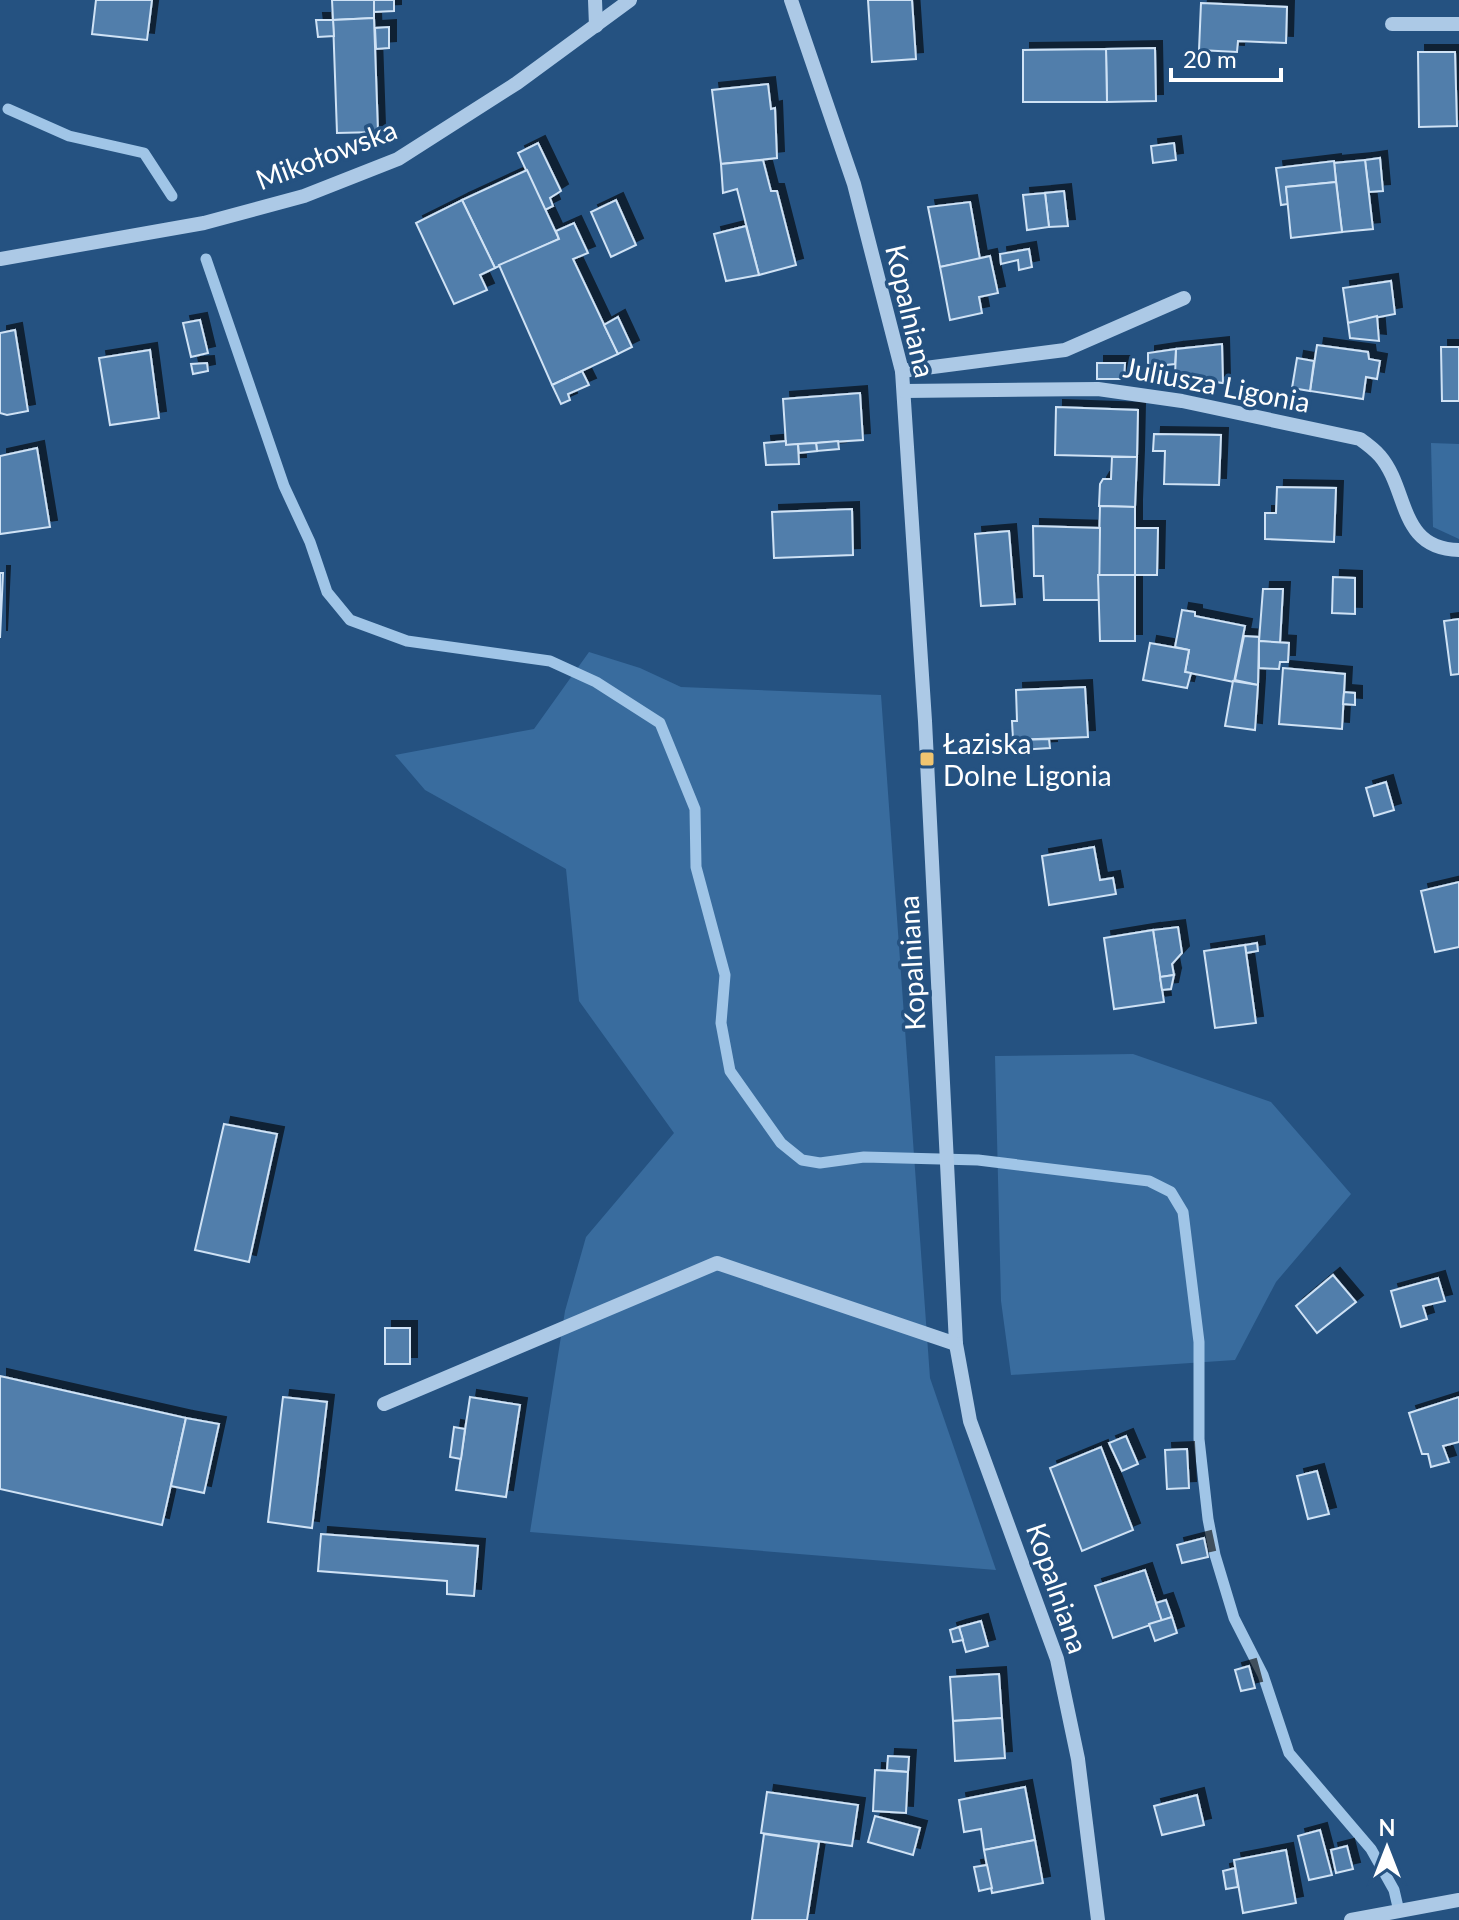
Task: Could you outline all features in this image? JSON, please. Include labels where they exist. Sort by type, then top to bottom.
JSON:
[{"type":"street","points":[[595,0],[596,26]]},
{"type":"street","name":"Mikołowska","points":[[0,259],[100,244],[204,223],[304,196],[398,159],[517,83],[630,0]]},
{"type":"street","name":"Kopalniana","points":[[791,0],[854,184],[902,371],[956,1344],[970,1421],[1057,1659],[1078,1759],[1098,1920]]},
{"type":"street","points":[[1392,24],[1459,24]]},
{"type":"street","points":[[902,371],[1065,350],[1184,298]]},
{"type":"street","name":"Juliusza Ligonia","points":[[904,391],[1098,389],[1182,401],[1360,439],[1381,457],[1415,532],[1452,550]]},
{"type":"street","points":[[384,1404],[717,1263],[956,1344]]},
{"type":"street","points":[[1351,1920],[1459,1900]]},
{"type":"shaded area","points":[[1431,443],[1459,444],[1459,539],[1433,527]]},
{"type":"shaded area","points":[[589,652],[640,668],[681,687],[881,695],[930,1378],[996,1570],[530,1532],[565,1311],[586,1237],[674,1133],[579,1001],[566,869],[425,790],[395,755],[534,729]]},
{"type":"shaded area","points":[[1133,1054],[1271,1102],[1351,1194],[1276,1282],[1235,1360],[1011,1375],[1001,1301],[995,1056]]},
{"type":"building","points":[[96,0],[152,0],[147,40],[92,34]]},
{"type":"building","points":[[332,0],[374,0],[374,18],[333,20]]},
{"type":"building","points":[[374,0],[394,0],[394,11],[374,12]]},
{"type":"building","points":[[868,0],[912,0],[916,59],[872,62]]},
{"type":"building","points":[[1201,3],[1287,7],[1286,43],[1238,41],[1237,52],[1199,50]]},
{"type":"building","points":[[374,18],[378,132],[337,133],[333,20]]},
{"type":"building","points":[[316,20],[333,20],[334,36],[318,37]]},
{"type":"building","points":[[389,27],[389,48],[376,49],[375,28]]},
{"type":"building","points":[[1155,48],[1156,101],[1107,102],[1106,49]]},
{"type":"building","points":[[1106,49],[1107,102],[1023,102],[1023,50]]},
{"type":"building","points":[[1418,52],[1455,52],[1457,126],[1419,127]]},
{"type":"building","points":[[768,84],[771,109],[775,108],[777,158],[721,164],[712,90]]},
{"type":"building","points":[[538,143],[561,191],[550,198],[553,206],[545,210],[518,153]]},
{"type":"building","points":[[1174,143],[1176,160],[1153,163],[1151,146]]},
{"type":"building","points":[[1380,158],[1383,191],[1369,192],[1365,160]]},
{"type":"building","points":[[763,160],[771,191],[777,191],[796,265],[759,275],[737,189],[723,193],[721,164]]},
{"type":"building","points":[[1365,160],[1373,229],[1342,232],[1334,163]]},
{"type":"building","points":[[1334,161],[1336,182],[1286,187],[1288,204],[1281,205],[1276,168]]},
{"type":"building","points":[[527,170],[559,239],[495,268],[462,200]]},
{"type":"building","points":[[1336,182],[1342,232],[1291,238],[1286,187]]},
{"type":"building","points":[[1064,191],[1068,226],[1049,227],[1045,193]]},
{"type":"building","points":[[1045,193],[1049,227],[1027,230],[1023,195]]},
{"type":"building","points":[[462,200],[495,268],[480,275],[487,290],[454,304],[416,223]]},
{"type":"building","points":[[616,200],[636,245],[611,257],[591,212]]},
{"type":"building","points":[[970,202],[980,259],[940,267],[928,207]]},
{"type":"building","points":[[574,223],[588,253],[573,259],[618,354],[552,385],[499,265],[559,239],[556,231]]},
{"type":"building","points":[[746,226],[759,275],[726,281],[714,234]]},
{"type":"building","points":[[1029,249],[1032,267],[1019,270],[1018,260],[1001,264],[1000,254]]},
{"type":"building","points":[[990,256],[998,293],[979,297],[982,313],[950,320],[940,267]]},
{"type":"building","points":[[1391,281],[1395,314],[1348,323],[1343,288]]},
{"type":"building","points":[[1377,316],[1379,341],[1350,338],[1348,323]]},
{"type":"building","points":[[618,317],[632,347],[618,354],[604,325]]},
{"type":"building","points":[[200,320],[208,353],[191,357],[183,323]]},
{"type":"building","points":[[15,330],[28,411],[7,415],[0,413],[0,333]]},
{"type":"building","points":[[1222,344],[1223,383],[1175,377],[1176,349]]},
{"type":"building","points":[[1317,345],[1368,352],[1369,359],[1380,361],[1377,379],[1366,377],[1363,399],[1310,391]]},
{"type":"building","points":[[1441,347],[1459,347],[1459,401],[1442,401]]},
{"type":"building","points":[[1176,349],[1175,364],[1148,367],[1148,353]]},
{"type":"building","points":[[150,350],[159,418],[110,425],[99,358]]},
{"type":"building","points":[[1297,358],[1314,361],[1310,391],[1292,388]]},
{"type":"building","points":[[207,363],[208,371],[193,374],[191,364]]},
{"type":"building","points":[[1097,363],[1125,363],[1124,379],[1097,379]]},
{"type":"building","points":[[582,371],[589,385],[568,394],[570,400],[561,404],[552,385]]},
{"type":"building","points":[[860,393],[863,440],[786,445],[783,399]]},
{"type":"building","points":[[1056,407],[1138,410],[1137,457],[1055,455]]},
{"type":"building","points":[[1154,434],[1221,435],[1219,485],[1164,484],[1165,451],[1153,451]]},
{"type":"building","points":[[786,441],[786,445],[798,444],[799,464],[766,465],[764,443]]},
{"type":"building","points":[[838,441],[839,449],[817,451],[816,443]]},
{"type":"building","points":[[816,443],[817,451],[799,453],[798,444]]},
{"type":"building","points":[[37,448],[50,527],[0,534],[0,456]]},
{"type":"building","points":[[1112,457],[1137,457],[1135,507],[1099,506],[1100,484],[1103,479],[1111,479]]},
{"type":"building","points":[[1277,487],[1336,488],[1334,542],[1265,539],[1265,513],[1276,513]]},
{"type":"building","points":[[1100,506],[1135,507],[1135,575],[1098,575]]},
{"type":"building","points":[[852,509],[853,555],[774,558],[772,512]]},
{"type":"building","points":[[1033,526],[1100,528],[1099,600],[1044,600],[1043,576],[1034,576]]},
{"type":"building","points":[[1135,528],[1158,528],[1157,575],[1135,575]]},
{"type":"building","points":[[1009,531],[1015,604],[981,606],[975,534]]},
{"type":"building","points":[[0,573],[3,573],[0,638]]},
{"type":"building","points":[[1098,575],[1135,575],[1135,641],[1100,641]]},
{"type":"building","points":[[1333,577],[1355,578],[1355,614],[1332,613]]},
{"type":"building","points":[[1263,589],[1283,589],[1280,643],[1259,641]]},
{"type":"building","points":[[1182,610],[1195,612],[1195,616],[1245,626],[1234,682],[1185,672],[1189,650],[1175,647]]},
{"type":"building","points":[[1459,619],[1459,674],[1451,675],[1444,621]]},
{"type":"building","points":[[1244,636],[1259,637],[1258,685],[1235,680]]},
{"type":"building","points":[[1259,641],[1289,643],[1288,662],[1280,662],[1279,669],[1259,668]]},
{"type":"building","points":[[1150,643],[1189,650],[1185,672],[1191,673],[1187,688],[1143,680]]},
{"type":"building","points":[[1283,668],[1345,674],[1342,729],[1279,724]]},
{"type":"building","points":[[1233,681],[1258,685],[1255,730],[1225,726]]},
{"type":"building","points":[[1085,687],[1088,737],[1013,740],[1012,721],[1017,721],[1016,690]]},
{"type":"building","points":[[1344,692],[1355,693],[1355,705],[1343,704]]},
{"type":"building","points":[[1049,739],[1050,748],[1019,750],[1018,740]]},
{"type":"building","points":[[1386,782],[1394,810],[1374,816],[1366,788]]},
{"type":"building","points":[[1094,847],[1100,880],[1113,878],[1116,894],[1049,905],[1042,856]]},
{"type":"building","points":[[1459,882],[1459,947],[1435,952],[1421,891]]},
{"type":"building","points":[[1178,927],[1182,953],[1172,964],[1174,975],[1160,977],[1153,930]]},
{"type":"building","points":[[1153,930],[1164,1002],[1114,1009],[1104,938]]},
{"type":"building","points":[[1257,943],[1258,951],[1246,953],[1245,945]]},
{"type":"building","points":[[1245,945],[1256,1023],[1215,1028],[1204,951]]},
{"type":"building","points":[[1174,975],[1171,989],[1162,990],[1160,977]]},
{"type":"building","points":[[224,1124],[277,1134],[249,1262],[195,1250]]},
{"type":"building","points":[[1333,1275],[1356,1302],[1317,1333],[1296,1306]]},
{"type":"building","points":[[1438,1278],[1445,1301],[1423,1306],[1427,1319],[1401,1327],[1391,1291]]},
{"type":"building","points":[[385,1328],[410,1328],[410,1364],[385,1364]]},
{"type":"building","points":[[0,1376],[186,1418],[162,1525],[0,1489]]},
{"type":"building","points":[[283,1397],[327,1402],[312,1528],[268,1522]]},
{"type":"building","points":[[470,1397],[520,1405],[506,1497],[456,1490]]},
{"type":"building","points":[[1459,1397],[1459,1442],[1443,1446],[1449,1462],[1431,1467],[1428,1454],[1422,1454],[1409,1413]]},
{"type":"building","points":[[186,1418],[219,1424],[204,1493],[171,1486]]},
{"type":"building","points":[[454,1427],[465,1429],[461,1459],[450,1457]]},
{"type":"building","points":[[1126,1436],[1138,1464],[1122,1471],[1109,1443]]},
{"type":"building","points":[[1101,1447],[1133,1530],[1082,1551],[1050,1468]]},
{"type":"building","points":[[1187,1449],[1189,1488],[1167,1489],[1165,1450]]},
{"type":"building","points":[[1317,1471],[1329,1514],[1308,1519],[1297,1476]]},
{"type":"building","points":[[321,1534],[478,1546],[474,1596],[447,1594],[447,1581],[318,1571]]},
{"type":"building","points":[[1204,1538],[1208,1557],[1182,1563],[1177,1545]]},
{"type":"building","points":[[1145,1570],[1162,1621],[1113,1638],[1095,1586]]},
{"type":"building","points":[[1166,1600],[1172,1617],[1162,1621],[1156,1603]]},
{"type":"building","points":[[1172,1617],[1177,1633],[1155,1641],[1149,1624]]},
{"type":"building","points":[[981,1621],[988,1646],[966,1652],[959,1627]]},
{"type":"building","points":[[959,1627],[963,1640],[953,1642],[950,1630]]},
{"type":"building","points":[[1249,1666],[1255,1688],[1241,1691],[1235,1670]]},
{"type":"building","points":[[999,1674],[1002,1718],[953,1721],[950,1677]]},
{"type":"building","points":[[1002,1718],[1005,1758],[955,1761],[953,1721]]},
{"type":"building","points":[[888,1756],[909,1757],[908,1772],[887,1770]]},
{"type":"building","points":[[875,1770],[908,1772],[906,1813],[873,1811]]},
{"type":"building","points":[[1025,1787],[1035,1840],[984,1850],[981,1829],[964,1832],[959,1800]]},
{"type":"building","points":[[767,1792],[858,1805],[852,1846],[761,1833]]},
{"type":"building","points":[[1197,1795],[1204,1825],[1162,1835],[1154,1806]]},
{"type":"building","points":[[875,1816],[920,1828],[913,1855],[868,1842]]},
{"type":"building","points":[[1320,1830],[1332,1875],[1309,1880],[1298,1836]]},
{"type":"building","points":[[764,1834],[819,1842],[807,1920],[752,1920]]},
{"type":"building","points":[[1035,1840],[1043,1883],[992,1893],[984,1850]]},
{"type":"building","points":[[1347,1846],[1353,1869],[1336,1873],[1331,1850]]},
{"type":"building","points":[[1286,1850],[1296,1903],[1243,1913],[1234,1860]]},
{"type":"building","points":[[987,1865],[992,1888],[979,1891],[974,1867]]},
{"type":"building","points":[[1235,1868],[1238,1887],[1226,1889],[1223,1871]]},
{"type":"waterway","points":[[8,109],[69,136],[144,153],[172,196]]},
{"type":"waterway","points":[[206,259],[284,486],[310,542],[327,592],[350,620],[407,641],[550,661],[596,682],[660,723],[695,809],[696,867],[725,975],[721,1023],[730,1071],[781,1143],[802,1160],[820,1163],[864,1157],[978,1160],[1149,1181],[1171,1192],[1183,1212],[1199,1342],[1199,1439],[1208,1519],[1234,1618],[1263,1675],[1289,1753],[1371,1849],[1394,1890],[1398,1907]]},
{"type":"place","name":"Łaziska Dolne Ligonia","points":[[927,759]]}]
